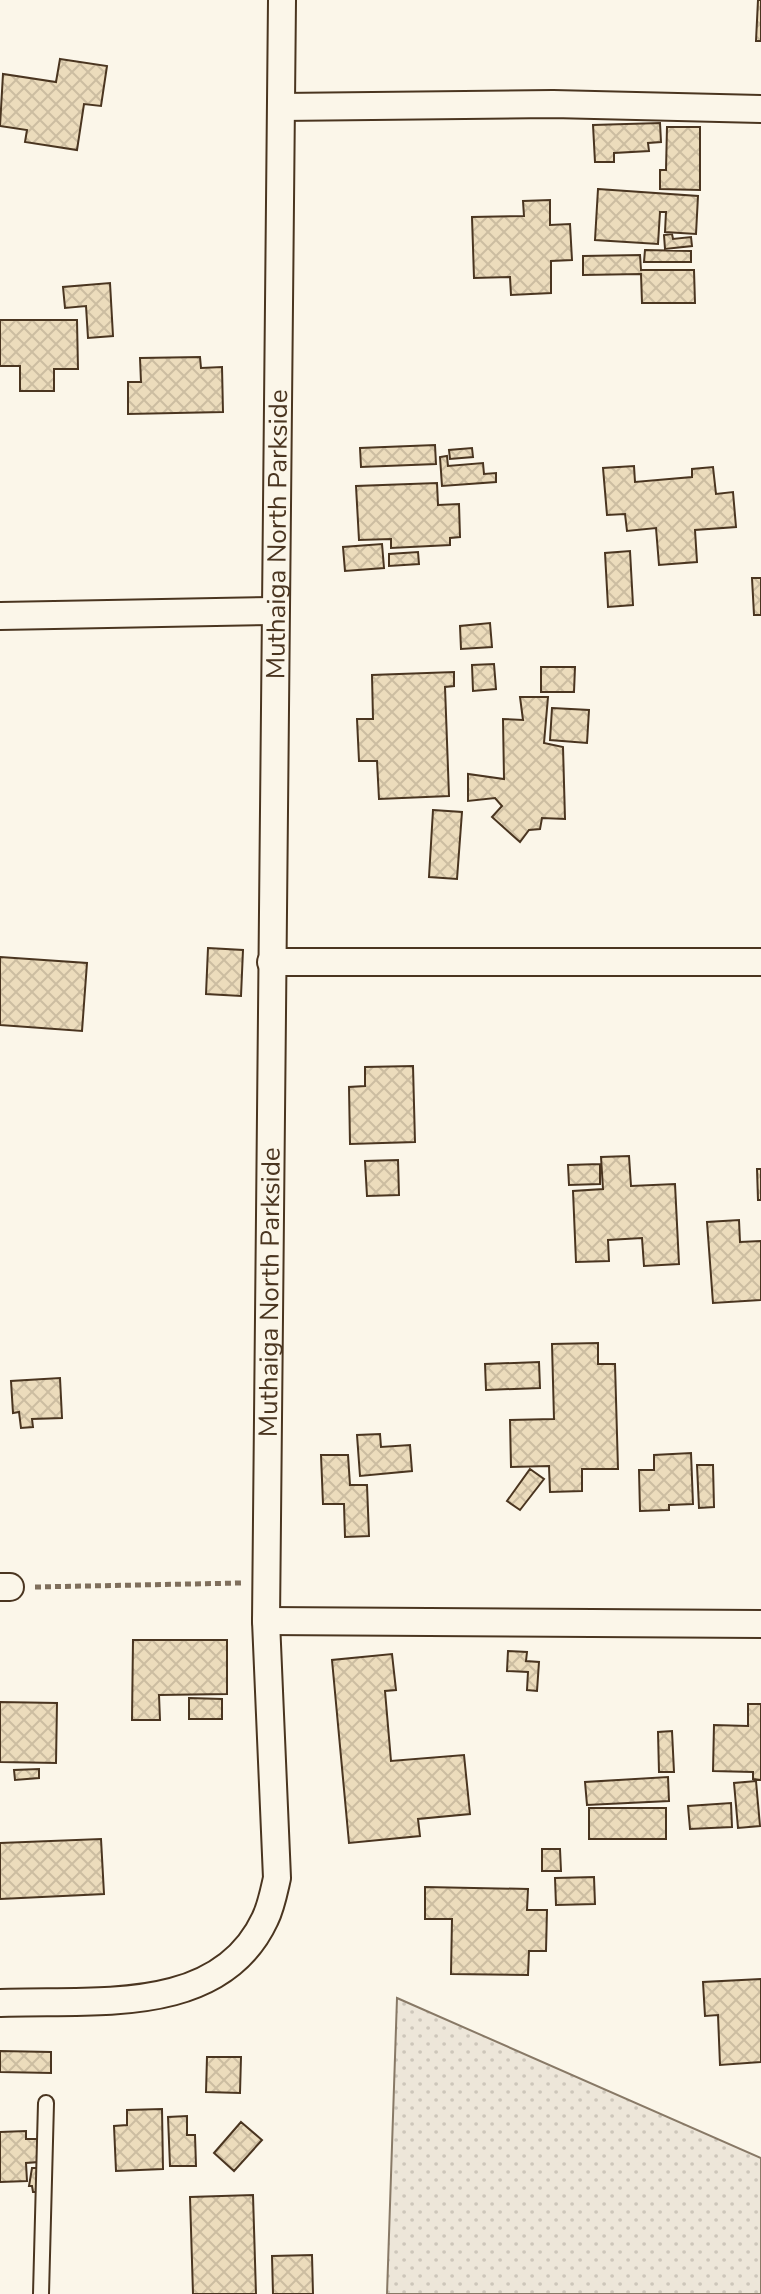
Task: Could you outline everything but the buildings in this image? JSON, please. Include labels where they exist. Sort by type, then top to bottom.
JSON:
[{"type":"street","name":"Muthaiga North Parkside","points":[[0,2003],[175,1993],[206,1982],[251,1944],[266,1918],[277,1878],[266,1621],[282,0]]},
{"type":"street","points":[[281,107],[553,104],[761,109]]},
{"type":"street","points":[[0,616],[274,611]]},
{"type":"street","points":[[271,962],[761,962]]},
{"type":"street","points":[[266,1621],[761,1624]]},
{"type":"lane","points":[[41,2294],[46,2103]]},
{"type":"path","points":[[5,1587],[267,1583]]},
{"type":"shaded area","points":[[397,1998],[761,2158],[761,2294],[387,2294]]}]
